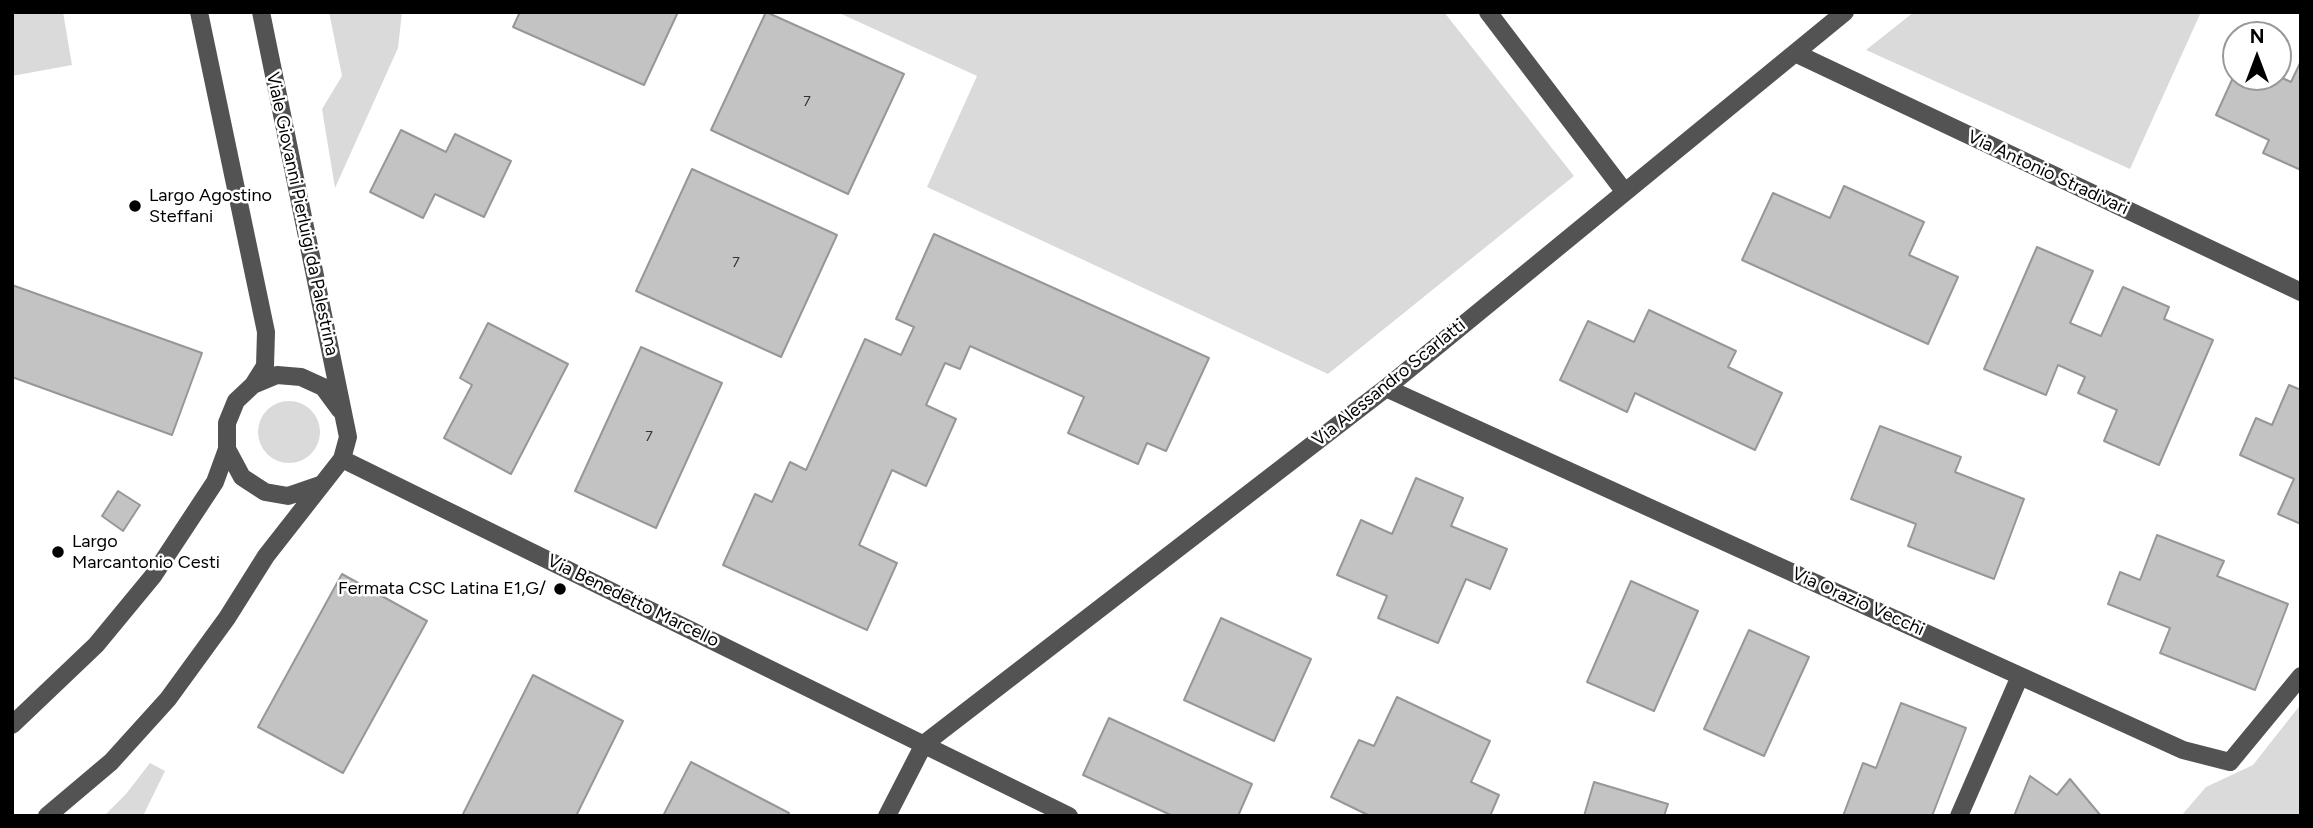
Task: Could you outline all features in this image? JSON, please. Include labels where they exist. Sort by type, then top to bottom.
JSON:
[{"type":"street","points":[[12,725],[96,645],[153,576],[215,482],[227,449],[227,423],[236,401],[253,385],[265,366],[266,332],[199,12]]},
{"type":"street","name":"Viale Giovanni Pierluigi da Palestrina","points":[[261,12],[348,437],[342,459]]},
{"type":"street","points":[[1488,12],[1624,191]]},
{"type":"street","name":"Via Alessandro Scarlatti","points":[[924,744],[1386,388],[1846,12]]},
{"type":"street","name":"Via Antonio Stradivari","points":[[1795,53],[2301,292]]},
{"type":"street","name":"Viale Giovanni Pierluigi da Palestrina","points":[[253,385],[277,375],[301,377],[323,387],[344,415]]},
{"type":"street","name":"Via Orazio Vecchi","points":[[1386,388],[2182,750],[2231,762],[2301,676]]},
{"type":"street","points":[[227,449],[242,477],[265,492],[289,496],[320,485]]},
{"type":"street","points":[[47,816],[111,762],[168,699],[227,618],[266,556],[342,459]]},
{"type":"street","name":"Via Benedetto Marcello","points":[[342,459],[1069,816]]},
{"type":"street","points":[[1959,816],[2020,676]]},
{"type":"street","points":[[887,816],[924,744]]},
{"type":"shaded area","points":[[12,12],[63,12],[72,65],[12,76]]},
{"type":"shaded area","points":[[329,12],[402,12],[398,48],[335,188],[322,109],[342,76]]},
{"type":"shaded area","points":[[837,12],[1444,12],[1574,176],[1328,374],[927,187],[977,76]]},
{"type":"shaded area","points":[[1914,12],[2201,12],[2130,169],[1866,50]]},
{"type":"shaded area","points":[[289,401],[311,410],[320,432],[311,454],[289,463],[267,454],[258,432],[267,410]]},
{"type":"shaded area","points":[[2301,704],[2301,816],[2181,816],[2206,787],[2253,765]]},
{"type":"shaded area","points":[[150,763],[165,771],[143,816],[104,816],[126,794]]},
{"type":"building","points":[[520,12],[678,12],[644,85],[513,27]]},
{"type":"building","points":[[766,12],[904,74],[848,194],[711,130]]},
{"type":"building","points":[[2301,61],[2301,170],[2263,153],[2269,140],[2216,115],[2227,91],[2292,91],[2292,80]]},
{"type":"building","points":[[401,130],[446,152],[455,134],[511,161],[484,217],[435,194],[423,218],[370,192]]},
{"type":"building","points":[[692,169],[837,235],[781,357],[636,291]]},
{"type":"building","points":[[1844,186],[1924,222],[1909,255],[1958,277],[1928,344],[1742,260],[1773,193],[1830,218]]},
{"type":"building","points":[[934,234],[1209,358],[1166,451],[1147,443],[1138,464],[1068,433],[1084,397],[970,346],[960,369],[945,363],[926,405],[956,419],[926,486],[892,470],[859,545],[897,563],[867,630],[723,565],[755,494],[772,502],[790,462],[806,470],[865,339],[901,355],[914,327],[896,319]]},
{"type":"building","points":[[2037,247],[2093,271],[2070,323],[2101,336],[2123,287],[2169,307],[2164,319],[2213,340],[2159,465],[2104,441],[2117,410],[2078,393],[2085,377],[2058,365],[2046,395],[1984,369]]},
{"type":"building","points":[[12,285],[202,353],[172,435],[12,377]]},
{"type":"building","points":[[1649,310],[1736,351],[1728,367],[1782,393],[1755,450],[1635,393],[1627,412],[1560,380],[1588,321],[1634,342]]},
{"type":"building","points":[[488,323],[568,364],[511,474],[444,438],[472,385],[460,378]]},
{"type":"building","points":[[641,347],[722,383],[656,528],[575,491]]},
{"type":"building","points":[[2289,385],[2301,390],[2301,524],[2278,514],[2294,479],[2240,455],[2256,418],[2272,425]]},
{"type":"building","points":[[1880,426],[1961,457],[1955,472],[2024,499],[1994,579],[1908,546],[1916,524],[1851,499]]},
{"type":"building","points":[[1416,478],[1463,498],[1451,526],[1507,549],[1490,589],[1466,579],[1438,643],[1378,618],[1387,596],[1337,575],[1361,520],[1392,534]]},
{"type":"building","points":[[118,491],[140,505],[123,531],[102,516]]},
{"type":"building","points":[[2157,535],[2224,561],[2217,576],[2288,604],[2255,690],[2160,653],[2170,628],[2108,604],[2120,572],[2140,580]]},
{"type":"building","points":[[342,574],[427,621],[343,773],[258,727]]},
{"type":"building","points":[[1631,581],[1698,611],[1654,711],[1587,682]]},
{"type":"building","points":[[1221,618],[1311,659],[1274,741],[1184,700]]},
{"type":"building","points":[[1749,630],[1809,657],[1764,756],[1704,729]]},
{"type":"building","points":[[533,675],[623,721],[576,816],[462,816]]},
{"type":"building","points":[[1397,697],[1490,741],[1471,782],[1499,795],[1490,816],[1370,816],[1331,797],[1359,740],[1374,746]]},
{"type":"building","points":[[1901,703],[1966,728],[1932,816],[1843,816],[1863,763],[1876,768]]},
{"type":"building","points":[[1109,718],[1252,784],[1238,816],[1173,816],[1083,775]]},
{"type":"building","points":[[691,762],[789,813],[787,816],[663,816]]},
{"type":"building","points":[[2030,776],[2057,795],[2070,779],[2101,816],[2014,816]]},
{"type":"building","points":[[1594,782],[1668,804],[1664,816],[1584,816]]},
{"type":"place","name":"Largo Agostino Steffani","points":[[135,206]]},
{"type":"place","name":"Largo Marcantonio Cesti","points":[[58,552]]},
{"type":"place","name":"Fermata CSC Latina E1,G/","points":[[560,589]]}]
